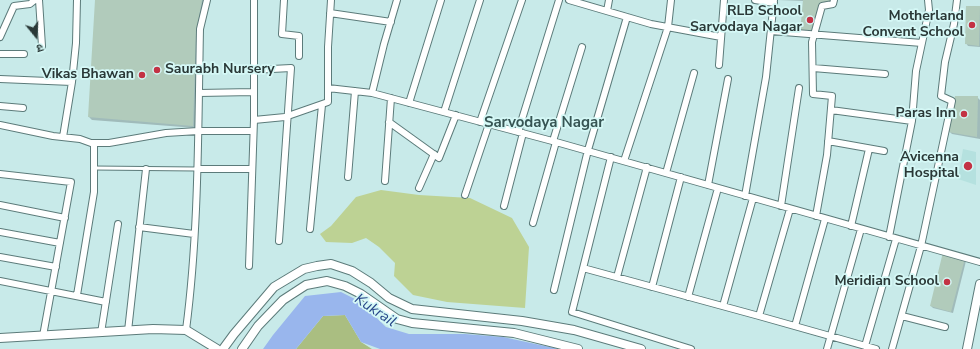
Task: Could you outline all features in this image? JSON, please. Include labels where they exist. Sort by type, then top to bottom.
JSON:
[{"type":"street","points":[[0,37],[14,6],[30,4],[36,0]]},
{"type":"street","points":[[39,0],[42,46]]},
{"type":"street","points":[[63,137],[72,82],[78,0]]},
{"type":"street","points":[[186,330],[191,296],[194,234],[200,29],[207,0]]},
{"type":"street","points":[[249,266],[254,120],[254,0]]},
{"type":"street","points":[[284,0],[282,34],[299,36],[299,56]]},
{"type":"street","points":[[254,120],[288,116],[328,102],[328,47],[331,0]]},
{"type":"street","points":[[372,93],[397,0]]},
{"type":"street","points":[[409,103],[442,0]]},
{"type":"street","points":[[444,112],[480,0]]},
{"type":"street","points":[[480,122],[522,0]]},
{"type":"street","points":[[504,206],[520,133],[559,0]]},
{"type":"street","points":[[569,0],[651,24],[721,37]]},
{"type":"street","points":[[608,11],[609,0]]},
{"type":"street","points":[[624,161],[668,27],[671,0]]},
{"type":"street","points":[[719,65],[724,0]]},
{"type":"street","points":[[745,196],[766,77],[774,1],[755,0]]},
{"type":"street","points":[[816,216],[828,141],[832,96],[814,94],[812,42],[822,6],[833,4],[834,0]]},
{"type":"street","points":[[865,346],[892,238],[912,121],[916,71],[929,10],[928,0]]},
{"type":"street","points":[[892,349],[921,246],[952,101],[941,96],[945,62],[954,24],[956,0]]},
{"type":"street","points":[[330,13],[391,22]]},
{"type":"street","points":[[554,290],[588,150],[627,17]]},
{"type":"street","points":[[771,31],[922,43]]},
{"type":"street","points":[[533,223],[554,142],[582,47]]},
{"type":"street","points":[[0,54],[24,54]]},
{"type":"street","points":[[253,70],[291,68],[279,242]]},
{"type":"street","points":[[813,68],[885,74]]},
{"type":"street","points":[[666,173],[694,73]]},
{"type":"street","points":[[0,79],[72,82]]},
{"type":"street","points":[[708,185],[728,79]]},
{"type":"street","points":[[328,88],[372,93],[588,150],[790,209],[980,262]]},
{"type":"street","points":[[782,206],[799,88]]},
{"type":"street","points":[[348,177],[355,91]]},
{"type":"street","points":[[199,93],[253,92]]},
{"type":"street","points":[[385,181],[391,98]]},
{"type":"street","points":[[310,229],[322,105]]},
{"type":"street","points":[[0,106],[23,108]]},
{"type":"street","points":[[831,110],[912,121]]},
{"type":"street","points":[[389,122],[439,158],[456,115]]},
{"type":"street","points":[[465,195],[489,124]]},
{"type":"street","points":[[0,125],[53,136],[80,139],[94,143],[109,143],[166,133],[198,130],[253,131]]},
{"type":"street","points":[[828,141],[884,151]]},
{"type":"street","points":[[77,295],[94,192],[94,143]]},
{"type":"street","points":[[851,226],[870,149]]},
{"type":"street","points":[[418,188],[434,154]]},
{"type":"street","points":[[610,157],[572,312],[690,349]]},
{"type":"street","points":[[617,277],[647,167]]},
{"type":"street","points":[[128,331],[146,169]]},
{"type":"street","points":[[196,169],[252,169]]},
{"type":"street","points":[[0,174],[71,182],[43,336]]},
{"type":"street","points":[[652,287],[681,177]]},
{"type":"street","points":[[688,296],[718,188]]},
{"type":"street","points":[[724,306],[753,198]]},
{"type":"street","points":[[0,205],[65,218]]},
{"type":"street","points":[[759,316],[790,209]]},
{"type":"street","points":[[795,326],[825,219]]},
{"type":"street","points":[[100,333],[118,224]]},
{"type":"street","points":[[139,227],[194,234]]},
{"type":"street","points":[[827,349],[861,229]]},
{"type":"street","points":[[0,232],[60,243]]},
{"type":"street","points":[[0,257],[56,267]]},
{"type":"street","points":[[223,349],[274,287],[304,269],[331,264],[352,271],[371,283],[389,298],[412,309],[522,321],[566,328],[641,349]]},
{"type":"street","points":[[583,268],[876,349]]},
{"type":"street","points":[[242,349],[258,326],[283,300],[306,285],[327,280],[345,286],[361,294],[386,313],[397,319],[412,323],[514,333],[578,349]]},
{"type":"street","points":[[0,281],[52,290],[106,302]]},
{"type":"street","points":[[967,349],[980,284]]},
{"type":"street","points":[[902,316],[945,327]]},
{"type":"street","points":[[0,338],[128,331],[186,330],[218,349]]},
{"type":"lane","points":[[94,168],[196,169]]},
{"type":"shaded area","name":"Avicenna Hospital","points":[[963,149],[976,152],[976,185],[958,179]]},
{"type":"green space","points":[[381,190],[419,195],[470,198],[512,218],[529,247],[525,308],[447,302],[413,295],[394,276],[395,263],[379,247],[366,238],[352,243],[326,242],[320,234],[331,226],[356,197]]},
{"type":"green space","points":[[345,315],[361,342],[372,349],[296,349],[323,316]]},
{"type":"water","points":[[341,292],[359,301],[386,327],[409,334],[465,334],[503,337],[559,349],[380,349],[361,342],[345,315],[323,316],[296,349],[263,349],[305,296]]},
{"type":"building","name":"Vikas Bhawan","points":[[95,0],[202,0],[196,32],[193,126],[88,117]]},
{"type":"building","name":"RLB School Sarvodaya Nagar","points":[[803,0],[834,0],[822,6],[814,34],[800,33]]},
{"type":"building","name":"Motherland Convent School","points":[[966,6],[980,6],[979,46],[965,44]]},
{"type":"building","name":"Paras Inn","points":[[955,96],[978,96],[977,137],[948,132]]},
{"type":"building","name":"Meridian School","points":[[943,252],[965,258],[951,312],[930,306]]},
{"type":"place","name":"RLB School Sarvodaya Nagar","points":[[810,20]]},
{"type":"place","name":"Motherland Convent School","points":[[972,25]]},
{"type":"place","name":"Saurabh Nursery","points":[[157,70]]},
{"type":"place","name":"Vikas Bhawan","points":[[142,75]]},
{"type":"place","name":"Paras Inn","points":[[964,114]]},
{"type":"place","name":"Avicenna Hospital","points":[[968,166]]},
{"type":"place","name":"Meridian School","points":[[947,282]]},
{"type":"district","name":"Sarvodaya Nagar","points":[[544,123]]},
{"type":"water label","name":"Kukrail","points":[[375,311]]}]
